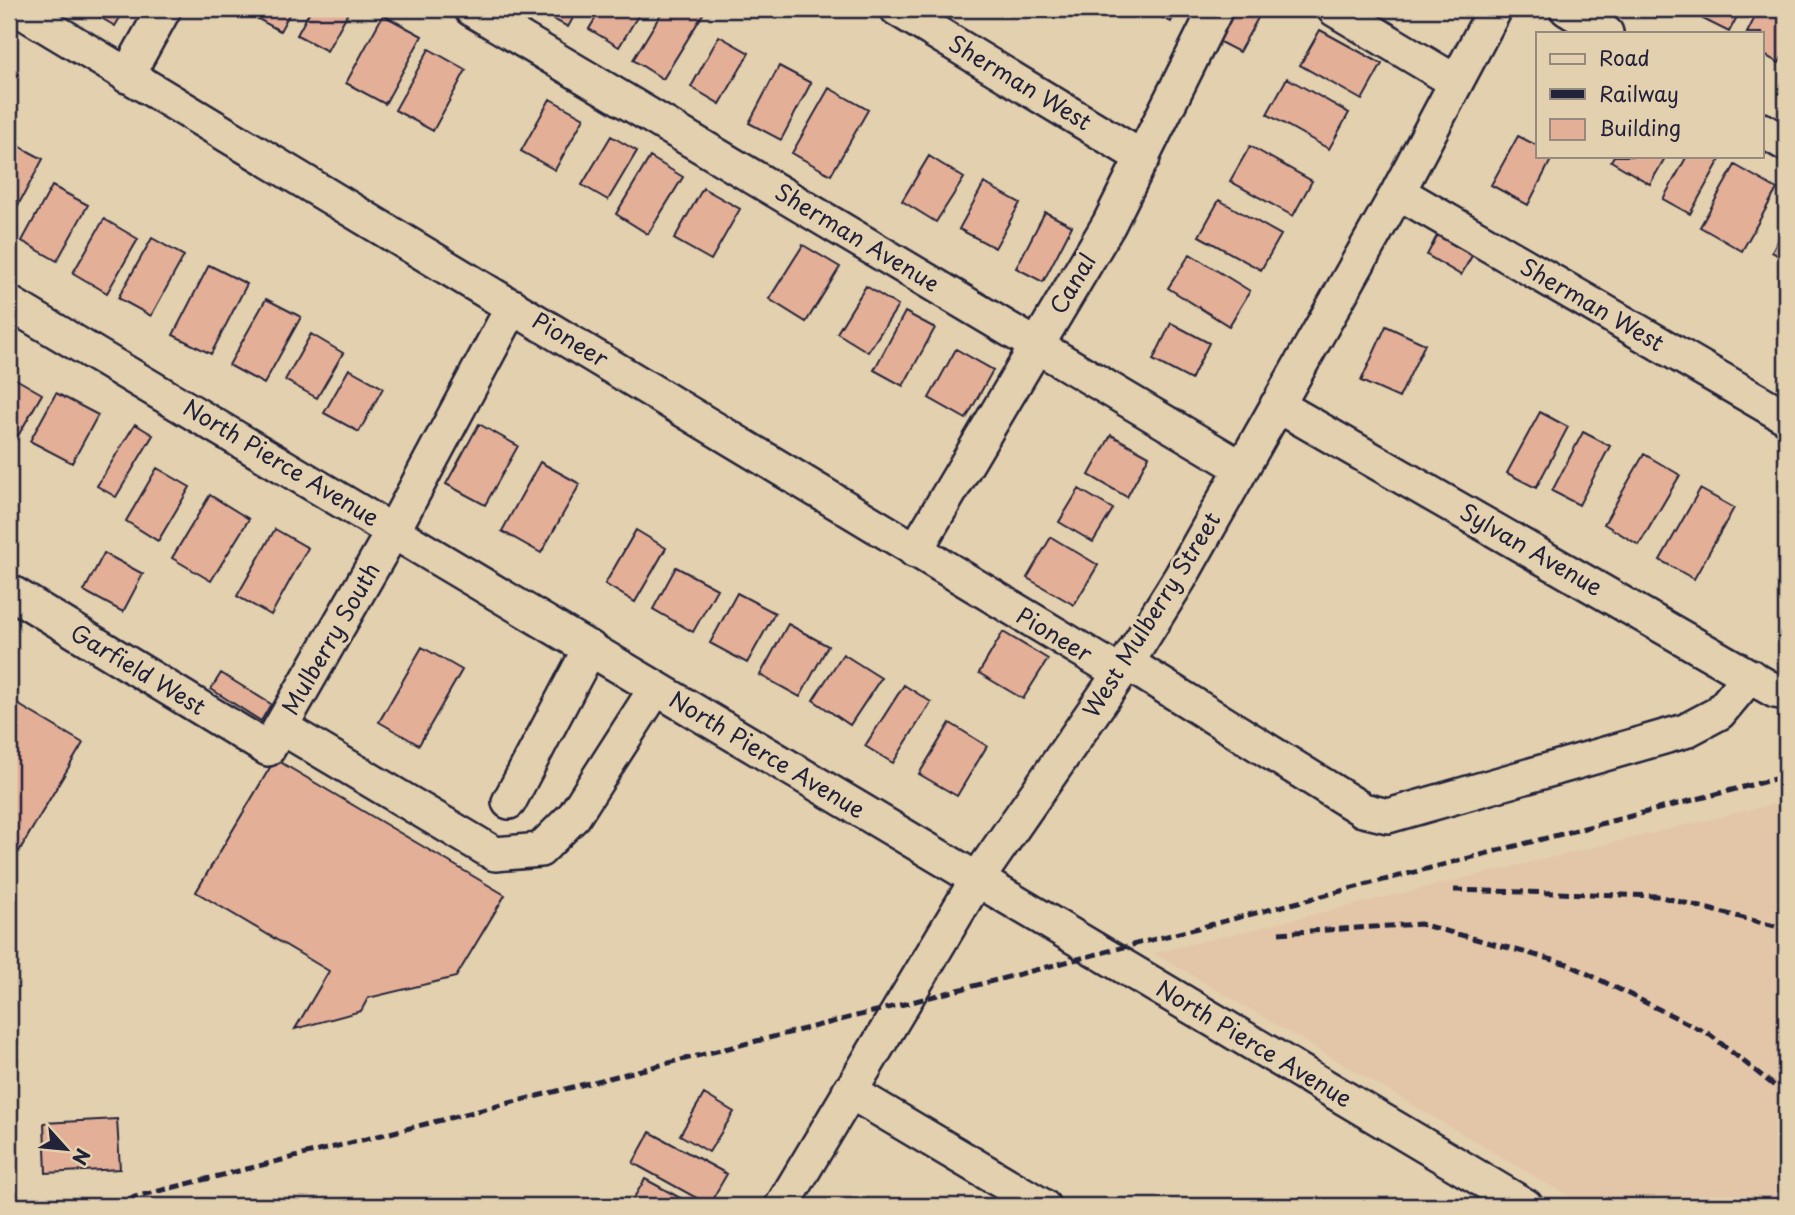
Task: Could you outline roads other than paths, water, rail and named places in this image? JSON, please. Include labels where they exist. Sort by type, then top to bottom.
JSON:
[{"type":"street","name":"Pioneer","points":[[18,9],[915,551],[1124,668],[1363,810],[1388,816],[1685,731],[1719,713],[1750,676]]},
{"type":"street","points":[[127,76],[164,9]]},
{"type":"street","name":"Sherman Avenue","points":[[471,9],[1242,468]]},
{"type":"street","name":"Sherman West","points":[[897,9],[1143,158]]},
{"type":"street","name":"Canal","points":[[915,551],[1037,346],[1143,158],[1216,9]]},
{"type":"street","points":[[1334,9],[1456,82]]},
{"type":"street","name":"West Mulberry Street","points":[[782,1206],[976,881],[1124,668],[1242,468],[1398,192],[1495,9]]},
{"type":"street","points":[[1567,9],[1604,32]]},
{"type":"street","points":[[1764,131],[1786,144]]},
{"type":"street","name":"Sherman West","points":[[1398,192],[1786,417]]},
{"type":"street","name":"North Pierce Avenue","points":[[9,303],[1526,1206]]},
{"type":"street","name":"Mulberry South","points":[[274,738],[393,531],[513,306]]},
{"type":"street","name":"Sylvan Avenue","points":[[1277,405],[1775,691],[1786,693]]},
{"type":"street","name":"Garfield West","points":[[9,591],[274,738],[495,854],[540,850],[575,816],[656,688]]},
{"type":"street","points":[[509,802],[590,648]]},
{"type":"street","points":[[849,1091],[1043,1206]]},
{"type":"railway","points":[[99,1206],[900,1005],[1786,776]]},
{"type":"railway","points":[[1454,890],[1658,896],[1786,929]]},
{"type":"railway","points":[[1279,933],[1420,924],[1568,964],[1709,1034],[1786,1095]]}]
